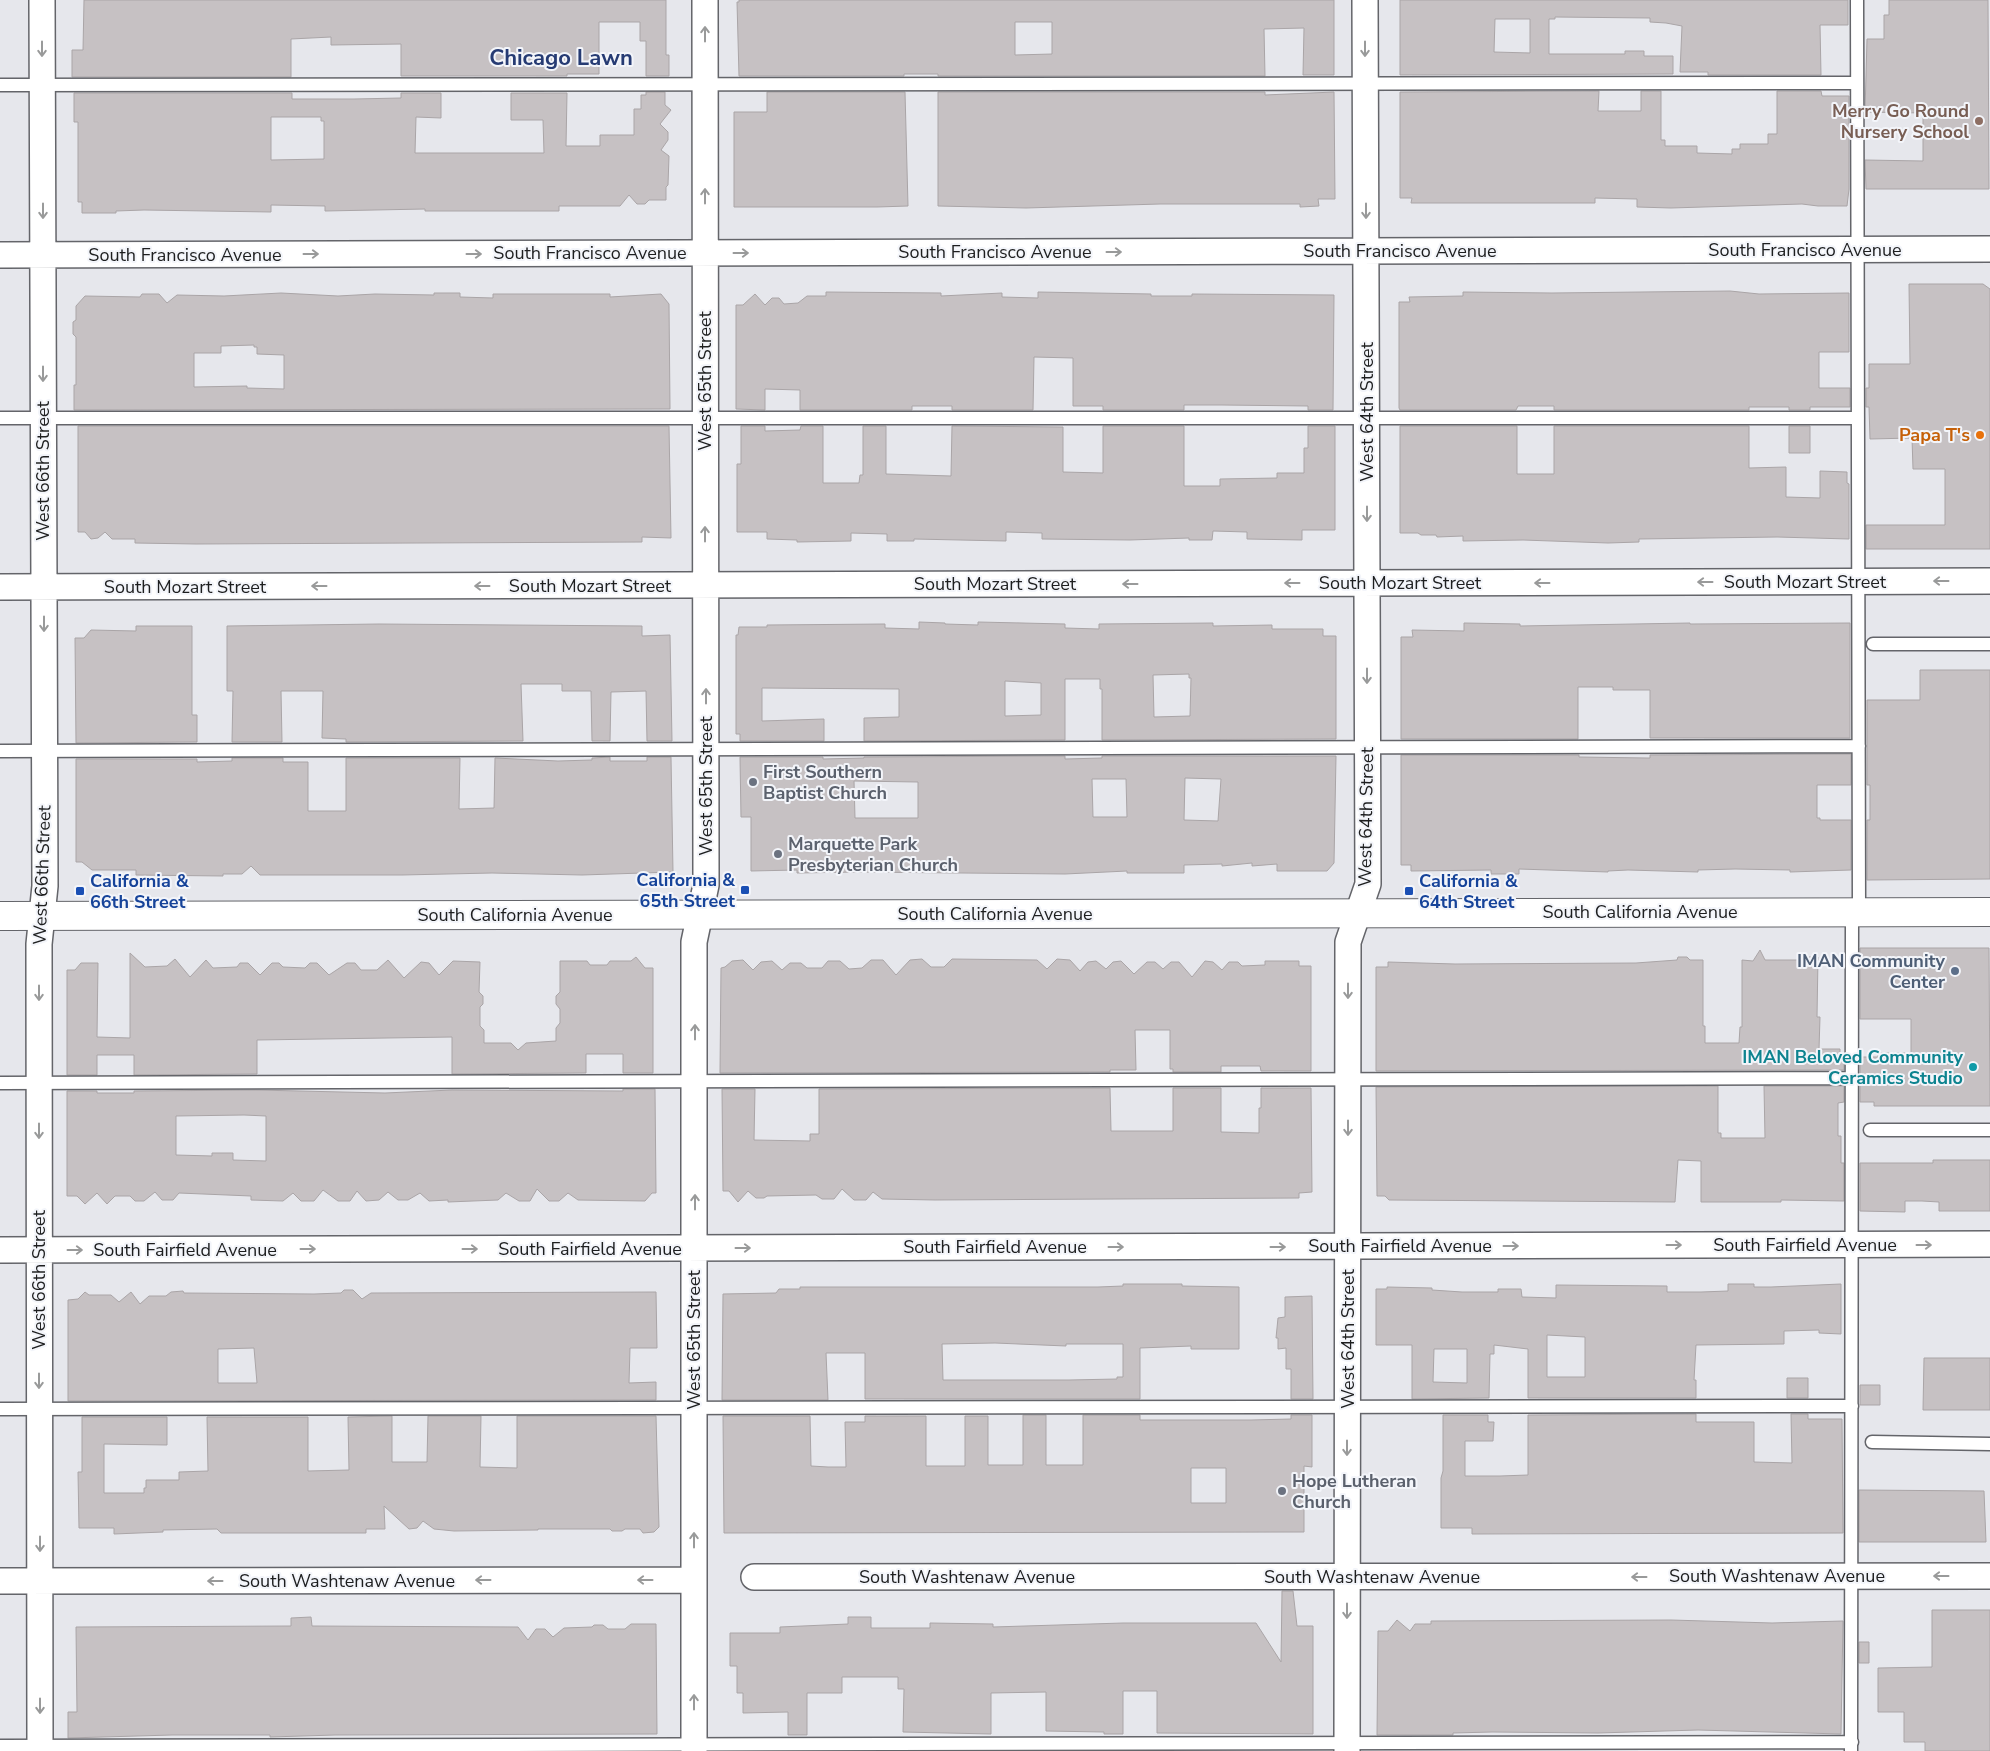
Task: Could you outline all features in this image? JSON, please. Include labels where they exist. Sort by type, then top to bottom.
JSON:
[{"type":"street","name":"West 66th Street","points":[[40,1749],[39,944],[44,886],[42,0]]},
{"type":"street","name":"West 65th Street","points":[[694,1748],[694,942],[706,885],[705,0]]},
{"type":"street","name":"West 64th Street","points":[[1347,1747],[1348,942],[1368,884],[1365,0]]},
{"type":"street","name":"South Francisco Avenue","points":[[0,255],[1990,249]]},
{"type":"street","name":"South Mozart Street","points":[[0,587],[1990,581]]},
{"type":"street","name":"South California Avenue","points":[[0,916],[1990,912]]},
{"type":"street","name":"South Fairfield Avenue","points":[[0,1250],[1990,1244]]},
{"type":"street","name":"South Washtenaw Avenue","points":[[754,1578],[1990,1576]]},
{"type":"street","name":"South Washtenaw Avenue","points":[[0,1581],[694,1580]]},
{"type":"lane","points":[[0,1746],[40,1749],[1852,1746],[1852,1078],[1859,746],[1857,0]]},
{"type":"lane","points":[[0,85],[1857,83]]},
{"type":"lane","points":[[0,418],[1858,418]]},
{"type":"lane","points":[[1873,644],[1990,644]]},
{"type":"lane","points":[[0,751],[1859,746]]},
{"type":"lane","points":[[0,1083],[1852,1078]]},
{"type":"lane","points":[[1870,1130],[1990,1130]]},
{"type":"lane","points":[[0,1409],[1852,1406]]},
{"type":"lane","points":[[1872,1442],[1990,1444]]},
{"type":"building","points":[[84,0],[666,0],[666,55],[669,55],[669,76],[646,76],[646,41],[640,41],[640,22],[599,22],[599,74],[567,74],[567,76],[401,76],[401,44],[331,45],[331,37],[291,39],[291,77],[72,77],[72,50],[83,50]]},
{"type":"building","points":[[739,0],[1334,0],[1334,75],[1303,75],[1304,28],[1264,29],[1265,76],[938,76],[938,74],[904,74],[904,76],[739,76],[737,2]],"holes":[[[1015,22],[1052,22],[1052,54],[1015,55]]]},
{"type":"building","points":[[1400,0],[1848,0],[1848,25],[1820,25],[1821,75],[1708,75],[1708,72],[1680,72],[1682,26],[1650,22],[1650,18],[1555,17],[1555,19],[1549,19],[1549,54],[1625,54],[1625,51],[1644,51],[1644,56],[1673,56],[1673,74],[1400,75]],"holes":[[[1495,19],[1530,19],[1530,53],[1494,52]]]},
{"type":"building","points":[[1889,0],[1988,0],[1989,189],[1866,189],[1865,160],[1923,161],[1923,113],[1865,112],[1867,39],[1884,39],[1884,15],[1889,15]]},
{"type":"building","points":[[1599,91],[1598,111],[1641,111],[1641,91],[1661,91],[1661,140],[1665,140],[1665,146],[1697,146],[1697,153],[1732,154],[1732,149],[1740,149],[1740,144],[1768,144],[1768,134],[1777,134],[1777,91],[1821,91],[1822,96],[1849,96],[1849,189],[1847,206],[1802,204],[1671,208],[1637,207],[1637,199],[1595,198],[1595,203],[1411,203],[1412,198],[1400,198],[1400,92]]},
{"type":"building","points":[[646,92],[665,92],[665,105],[671,110],[660,124],[668,132],[668,140],[661,150],[669,156],[666,200],[649,200],[645,204],[637,204],[629,195],[620,206],[559,206],[559,211],[425,211],[425,209],[325,211],[325,206],[271,205],[271,212],[144,210],[116,211],[116,213],[82,213],[82,202],[78,202],[78,122],[74,122],[74,93],[292,93],[292,99],[354,99],[401,98],[401,93],[441,93],[441,118],[416,117],[415,153],[544,153],[543,120],[511,120],[511,93],[567,93],[566,146],[600,146],[600,135],[634,135],[634,109],[641,109],[641,95],[646,95]],"holes":[[[271,117],[321,117],[321,121],[324,121],[324,159],[271,160]]]},
{"type":"building","points":[[767,92],[905,92],[908,206],[734,207],[734,112],[767,112]]},
{"type":"building","points":[[938,92],[1265,92],[1265,95],[1334,92],[1335,199],[1318,199],[1319,206],[1300,207],[1300,204],[1160,204],[1026,208],[938,206]]},
{"type":"building","points":[[1909,284],[1983,284],[1990,289],[1990,549],[1866,549],[1866,525],[1945,525],[1945,469],[1913,469],[1912,438],[1870,439],[1869,407],[1866,407],[1866,388],[1869,388],[1869,364],[1910,364]]},
{"type":"building","points":[[1730,291],[1759,294],[1849,293],[1849,352],[1819,352],[1819,388],[1850,388],[1850,407],[1810,407],[1810,410],[1789,410],[1789,407],[1749,407],[1749,410],[1554,410],[1554,406],[1518,406],[1516,410],[1400,410],[1399,408],[1399,302],[1410,302],[1409,297],[1463,296],[1463,292]]},
{"type":"building","points":[[826,292],[941,293],[941,296],[1002,293],[1002,297],[1038,298],[1038,292],[1151,294],[1151,296],[1192,296],[1192,294],[1334,295],[1333,410],[1308,410],[1308,406],[1184,405],[1184,410],[1103,410],[1103,406],[1073,406],[1073,358],[1034,357],[1033,410],[952,410],[952,406],[912,406],[912,410],[800,410],[800,390],[765,389],[765,410],[736,409],[736,305],[743,305],[755,294],[765,305],[772,298],[779,298],[784,304],[798,303],[807,296],[826,296]]},
{"type":"building","points":[[281,293],[338,296],[460,293],[460,297],[493,298],[493,294],[610,294],[610,297],[661,294],[669,304],[670,409],[74,410],[76,337],[73,334],[73,322],[76,320],[76,306],[85,296],[140,297],[142,294],[159,294],[167,303],[177,295],[224,296]],"holes":[[[254,345],[254,347],[257,347],[257,354],[284,355],[284,389],[247,388],[247,386],[194,387],[194,353],[221,353],[221,346]]]},
{"type":"building","points":[[78,426],[669,426],[671,538],[642,537],[642,542],[196,544],[135,543],[135,539],[112,539],[105,532],[98,538],[91,539],[85,532],[78,532]]},
{"type":"building","points":[[741,426],[765,426],[765,431],[800,430],[801,426],[823,426],[823,483],[859,483],[860,475],[863,475],[863,426],[886,426],[886,474],[951,476],[952,426],[1063,427],[1063,472],[1103,473],[1103,426],[1184,426],[1184,486],[1220,486],[1220,479],[1277,478],[1277,473],[1304,473],[1304,448],[1308,448],[1308,426],[1335,426],[1335,530],[1302,530],[1302,540],[1247,539],[1247,532],[1213,531],[1212,540],[1189,540],[1189,538],[1130,540],[1042,539],[1042,533],[1006,532],[1006,541],[914,539],[914,541],[887,541],[887,534],[851,533],[851,541],[797,542],[797,540],[767,539],[767,532],[737,532],[737,464],[741,464]]},
{"type":"building","points":[[1400,426],[1517,426],[1517,474],[1554,474],[1554,426],[1749,426],[1749,468],[1786,467],[1786,497],[1820,498],[1820,471],[1847,472],[1847,483],[1849,484],[1849,539],[1777,537],[1639,539],[1639,542],[1608,543],[1523,540],[1463,541],[1463,536],[1437,537],[1436,535],[1421,535],[1418,533],[1400,533]]},
{"type":"building","points":[[1789,426],[1810,426],[1810,453],[1789,453]]},
{"type":"building","points":[[919,622],[978,625],[978,622],[1065,624],[1065,628],[1099,629],[1099,624],[1213,623],[1213,626],[1272,625],[1272,629],[1323,629],[1323,636],[1336,636],[1336,739],[1102,740],[1102,689],[1100,689],[1100,679],[1065,679],[1065,740],[864,741],[864,718],[899,717],[899,689],[762,688],[762,721],[824,719],[824,741],[740,741],[740,734],[736,734],[736,635],[738,635],[739,627],[885,624],[885,628],[919,629]],"holes":[[[1189,674],[1189,678],[1191,678],[1190,716],[1154,717],[1153,675]],[[1005,681],[1041,683],[1041,715],[1005,716]]]},
{"type":"building","points":[[1464,623],[1520,624],[1520,626],[1850,623],[1850,738],[1650,738],[1650,690],[1613,690],[1613,687],[1578,687],[1578,739],[1401,739],[1401,637],[1413,637],[1412,630],[1464,631]]},
{"type":"building","points":[[379,624],[642,626],[642,636],[670,635],[672,741],[647,741],[646,691],[611,692],[610,741],[592,741],[591,691],[562,691],[562,684],[521,684],[523,741],[346,742],[346,739],[322,738],[323,691],[281,691],[282,742],[232,742],[233,691],[227,691],[227,626]]},
{"type":"building","points":[[136,626],[192,626],[192,715],[197,715],[197,742],[76,743],[75,638],[84,638],[91,630],[136,631]]},
{"type":"building","points":[[1920,670],[1990,670],[1990,879],[1867,880],[1867,820],[1870,820],[1870,785],[1867,785],[1867,700],[1920,700]]},
{"type":"building","points":[[1851,754],[1851,785],[1817,785],[1817,818],[1820,818],[1820,820],[1851,820],[1851,870],[1790,872],[1790,870],[1735,869],[1698,870],[1698,872],[1628,870],[1608,872],[1519,869],[1519,874],[1491,874],[1491,870],[1411,871],[1411,865],[1401,865],[1401,755],[1579,755],[1579,757],[1650,758],[1650,755]]},
{"type":"building","points":[[1065,756],[1065,759],[1102,758],[1102,756],[1336,756],[1334,863],[1327,871],[1277,871],[1277,864],[1252,866],[1252,863],[1222,866],[1222,864],[1184,865],[1184,873],[1127,873],[1127,871],[1065,874],[797,873],[797,870],[751,871],[751,817],[741,817],[740,757],[823,757],[823,759]],"holes":[[[1185,778],[1221,779],[1218,821],[1184,820]],[[1092,779],[1126,779],[1127,817],[1093,817]],[[854,781],[918,782],[918,818],[855,818]]]},
{"type":"building","points":[[610,757],[610,761],[647,761],[647,757],[671,757],[673,872],[582,875],[492,873],[260,875],[251,866],[242,874],[223,874],[223,876],[136,875],[136,870],[92,870],[82,862],[76,862],[76,759],[197,759],[197,762],[232,761],[232,758],[283,758],[283,762],[308,762],[308,811],[346,811],[346,758],[460,758],[459,809],[494,808],[495,758],[558,761],[592,760],[592,758]]},
{"type":"building","points":[[1860,948],[1989,948],[1990,1106],[1874,1106],[1874,1102],[1860,1102],[1860,1057],[1878,1057],[1878,1053],[1911,1053],[1911,1019],[1860,1019]]},
{"type":"building","points":[[1760,950],[1765,960],[1799,960],[1802,957],[1818,957],[1817,1017],[1820,1017],[1819,1049],[1840,1049],[1840,1057],[1844,1057],[1844,1070],[1376,1071],[1376,967],[1388,967],[1388,962],[1455,964],[1636,963],[1677,960],[1678,957],[1687,957],[1690,960],[1703,960],[1703,1026],[1705,1026],[1705,1043],[1739,1043],[1740,1027],[1742,1027],[1742,960],[1753,961]]},
{"type":"building","points":[[130,953],[145,967],[167,966],[175,959],[190,977],[206,960],[213,968],[237,967],[240,963],[248,963],[260,975],[272,963],[279,963],[283,967],[305,968],[310,963],[317,963],[329,975],[347,963],[355,963],[361,970],[377,970],[388,960],[404,978],[421,962],[429,963],[439,975],[453,961],[480,962],[479,992],[483,996],[483,1004],[480,1007],[480,1026],[484,1030],[484,1043],[511,1043],[518,1050],[526,1043],[556,1041],[556,1028],[560,1023],[560,1009],[556,1004],[556,996],[560,992],[560,961],[587,961],[590,965],[607,965],[610,961],[631,961],[636,957],[645,968],[653,968],[653,1073],[623,1073],[623,1054],[586,1054],[586,1073],[452,1074],[452,1037],[257,1040],[257,1074],[134,1075],[134,1055],[97,1055],[97,1075],[67,1075],[67,970],[75,970],[81,963],[98,963],[97,1037],[130,1038]]},
{"type":"building","points":[[922,959],[931,967],[944,967],[952,959],[1037,960],[1047,969],[1057,959],[1070,960],[1080,971],[1088,962],[1096,961],[1106,969],[1113,962],[1121,961],[1134,974],[1147,962],[1155,962],[1163,969],[1171,962],[1179,962],[1192,977],[1205,961],[1213,962],[1222,970],[1229,962],[1238,962],[1242,966],[1265,965],[1265,961],[1299,961],[1299,966],[1311,966],[1311,1071],[1261,1071],[1260,1066],[1221,1066],[1221,1072],[1173,1072],[1173,1069],[1170,1069],[1170,1030],[1135,1030],[1136,1070],[1110,1070],[1110,1072],[720,1073],[721,968],[732,961],[743,960],[753,970],[761,962],[772,961],[782,970],[790,963],[801,963],[807,968],[822,968],[828,961],[840,961],[849,969],[862,968],[871,960],[883,960],[896,975],[910,960]]},
{"type":"building","points":[[1718,1086],[1718,1133],[1721,1133],[1721,1138],[1765,1138],[1764,1086],[1844,1086],[1844,1102],[1838,1103],[1838,1136],[1841,1136],[1841,1163],[1844,1163],[1844,1201],[1701,1202],[1701,1161],[1678,1160],[1675,1202],[1389,1200],[1385,1196],[1377,1196],[1376,1087]]},
{"type":"building","points":[[1110,1088],[1111,1131],[1173,1131],[1173,1088],[1221,1088],[1221,1132],[1259,1133],[1261,1088],[1311,1088],[1312,1192],[1299,1193],[1299,1198],[935,1200],[882,1199],[873,1192],[866,1200],[854,1200],[842,1189],[834,1199],[822,1199],[816,1195],[756,1198],[748,1191],[738,1202],[729,1191],[723,1191],[722,1089],[755,1089],[754,1140],[810,1141],[810,1134],[819,1134],[819,1089]]},
{"type":"building","points":[[623,1089],[655,1089],[656,1193],[652,1193],[645,1201],[578,1200],[568,1193],[559,1201],[549,1201],[537,1189],[530,1201],[519,1201],[506,1193],[498,1200],[429,1201],[420,1193],[408,1200],[398,1200],[388,1192],[379,1200],[366,1201],[357,1191],[350,1201],[338,1201],[323,1190],[314,1201],[301,1201],[293,1193],[283,1201],[251,1200],[251,1196],[179,1193],[173,1200],[162,1200],[155,1192],[144,1201],[135,1201],[130,1196],[115,1196],[107,1204],[97,1193],[85,1204],[77,1196],[67,1196],[67,1091],[134,1093],[134,1091],[257,1090],[385,1093],[452,1090],[623,1091]],"holes":[[[176,1116],[266,1116],[266,1161],[233,1160],[233,1153],[212,1153],[212,1156],[176,1155]]]},
{"type":"building","points":[[1933,1160],[1990,1160],[1990,1211],[1939,1211],[1939,1202],[1905,1201],[1905,1212],[1860,1211],[1860,1163],[1933,1163]]},
{"type":"building","points":[[1123,1284],[1182,1284],[1182,1286],[1239,1287],[1239,1349],[1191,1349],[1191,1346],[1140,1348],[1140,1399],[865,1399],[865,1353],[826,1353],[828,1400],[722,1400],[723,1294],[776,1293],[779,1289],[800,1289],[800,1287],[1123,1286]],"holes":[[[995,1343],[1066,1346],[1066,1344],[1123,1344],[1123,1377],[1117,1377],[1117,1379],[1069,1380],[943,1380],[942,1344]]]},
{"type":"building","points":[[1728,1284],[1754,1284],[1754,1287],[1771,1287],[1841,1284],[1841,1334],[1819,1333],[1819,1330],[1784,1331],[1784,1344],[1696,1345],[1694,1380],[1696,1380],[1696,1398],[1528,1398],[1528,1349],[1494,1345],[1494,1354],[1490,1354],[1489,1398],[1412,1399],[1412,1345],[1376,1345],[1376,1289],[1387,1289],[1387,1287],[1432,1288],[1432,1290],[1462,1292],[1498,1292],[1498,1289],[1521,1289],[1522,1297],[1556,1298],[1556,1285],[1667,1286],[1667,1292],[1728,1291]],"holes":[[[1547,1335],[1585,1337],[1585,1377],[1547,1377]],[[1434,1349],[1467,1349],[1467,1383],[1433,1382]]]},
{"type":"building","points":[[344,1290],[353,1290],[362,1299],[371,1293],[656,1292],[657,1348],[630,1348],[629,1383],[656,1382],[656,1400],[68,1401],[68,1300],[78,1299],[85,1292],[89,1295],[111,1295],[119,1302],[131,1292],[140,1304],[149,1296],[166,1296],[171,1292],[183,1291],[184,1293],[341,1293]],"holes":[[[254,1348],[257,1383],[218,1383],[218,1349]]]},
{"type":"building","points":[[1312,1296],[1313,1399],[1291,1399],[1291,1369],[1286,1369],[1286,1348],[1278,1349],[1278,1338],[1276,1338],[1278,1318],[1285,1317],[1285,1297]]},
{"type":"building","points":[[1924,1358],[1990,1358],[1990,1410],[1923,1410]]},
{"type":"building","points":[[1787,1378],[1808,1378],[1808,1398],[1787,1398]]},
{"type":"building","points":[[1860,1385],[1880,1385],[1880,1405],[1860,1405]]},
{"type":"building","points":[[1696,1414],[1696,1422],[1754,1422],[1754,1462],[1792,1463],[1791,1414],[1808,1414],[1808,1419],[1842,1419],[1843,1533],[1472,1534],[1472,1528],[1441,1528],[1443,1415],[1488,1415],[1488,1422],[1494,1422],[1493,1441],[1465,1441],[1465,1476],[1500,1476],[1528,1475],[1528,1415]]},
{"type":"building","points":[[1023,1415],[1046,1415],[1046,1465],[1083,1465],[1083,1415],[1140,1415],[1140,1420],[1251,1420],[1291,1419],[1291,1415],[1312,1415],[1312,1467],[1304,1466],[1304,1532],[724,1533],[723,1416],[810,1416],[811,1466],[846,1467],[845,1422],[865,1422],[865,1416],[926,1416],[926,1466],[965,1466],[965,1416],[988,1416],[988,1465],[1023,1465]],"holes":[[[1191,1468],[1226,1468],[1226,1503],[1191,1503]]]},
{"type":"building","points":[[392,1416],[392,1462],[427,1462],[428,1416],[481,1416],[480,1467],[517,1468],[517,1416],[656,1416],[659,1527],[654,1532],[643,1533],[640,1529],[625,1529],[622,1531],[612,1531],[610,1529],[538,1529],[454,1531],[434,1529],[423,1521],[417,1528],[409,1529],[384,1506],[385,1529],[366,1529],[366,1533],[221,1533],[217,1529],[163,1530],[163,1532],[114,1534],[114,1528],[79,1528],[78,1472],[82,1472],[82,1417],[167,1417],[167,1445],[104,1444],[104,1493],[144,1493],[146,1480],[179,1480],[179,1472],[208,1471],[207,1417],[308,1417],[308,1471],[349,1470],[348,1417]]},
{"type":"building","points":[[1859,1490],[1984,1491],[1986,1542],[1859,1542]]},
{"type":"building","points":[[1282,1591],[1293,1591],[1297,1626],[1313,1626],[1313,1734],[1157,1733],[1157,1691],[1123,1691],[1123,1734],[1046,1731],[1046,1692],[991,1693],[991,1734],[903,1732],[904,1689],[898,1689],[898,1677],[842,1677],[842,1693],[807,1693],[807,1735],[788,1735],[788,1712],[743,1713],[743,1693],[737,1693],[737,1666],[730,1666],[730,1633],[780,1633],[780,1627],[848,1624],[848,1617],[871,1617],[871,1628],[930,1628],[930,1623],[993,1624],[993,1627],[1123,1623],[1256,1623],[1281,1662]]},
{"type":"building","points":[[1932,1610],[1990,1610],[1990,1751],[1925,1751],[1925,1742],[1904,1742],[1904,1712],[1878,1712],[1878,1668],[1932,1667]]},
{"type":"building","points":[[311,1617],[312,1626],[518,1627],[528,1640],[536,1629],[545,1629],[553,1637],[564,1628],[603,1625],[608,1629],[625,1629],[631,1624],[656,1624],[657,1734],[270,1737],[270,1735],[172,1735],[68,1738],[68,1712],[77,1712],[76,1627],[291,1626],[291,1618]]},
{"type":"building","points":[[1397,1620],[1410,1631],[1415,1624],[1431,1624],[1431,1621],[1671,1620],[1772,1623],[1843,1621],[1841,1734],[1698,1730],[1377,1735],[1378,1631],[1388,1631]]},
{"type":"building","points":[[1859,1642],[1869,1642],[1869,1663],[1859,1663]]},
{"type":"place","name":"Merry Go Round Nursery School","points":[[1979,121]]},
{"type":"place","name":"Papa T's","points":[[1980,435]]},
{"type":"place","name":"First Southern Baptist Church","points":[[753,782]]},
{"type":"place","name":"Marquette Park Presbyterian Church","points":[[778,854]]},
{"type":"place","name":"California & 65th Street","points":[[745,890]]},
{"type":"place","name":"California & 66th Street","points":[[80,891]]},
{"type":"place","name":"California & 64th Street","points":[[1409,891]]},
{"type":"place","name":"IMAN Community Center","points":[[1955,971]]},
{"type":"place","name":"IMAN Beloved Community Ceramics Studio","points":[[1973,1067]]},
{"type":"place","name":"Hope Lutheran Church","points":[[1282,1491]]},
{"type":"district","name":"Chicago Lawn","points":[[561,57]]}]
